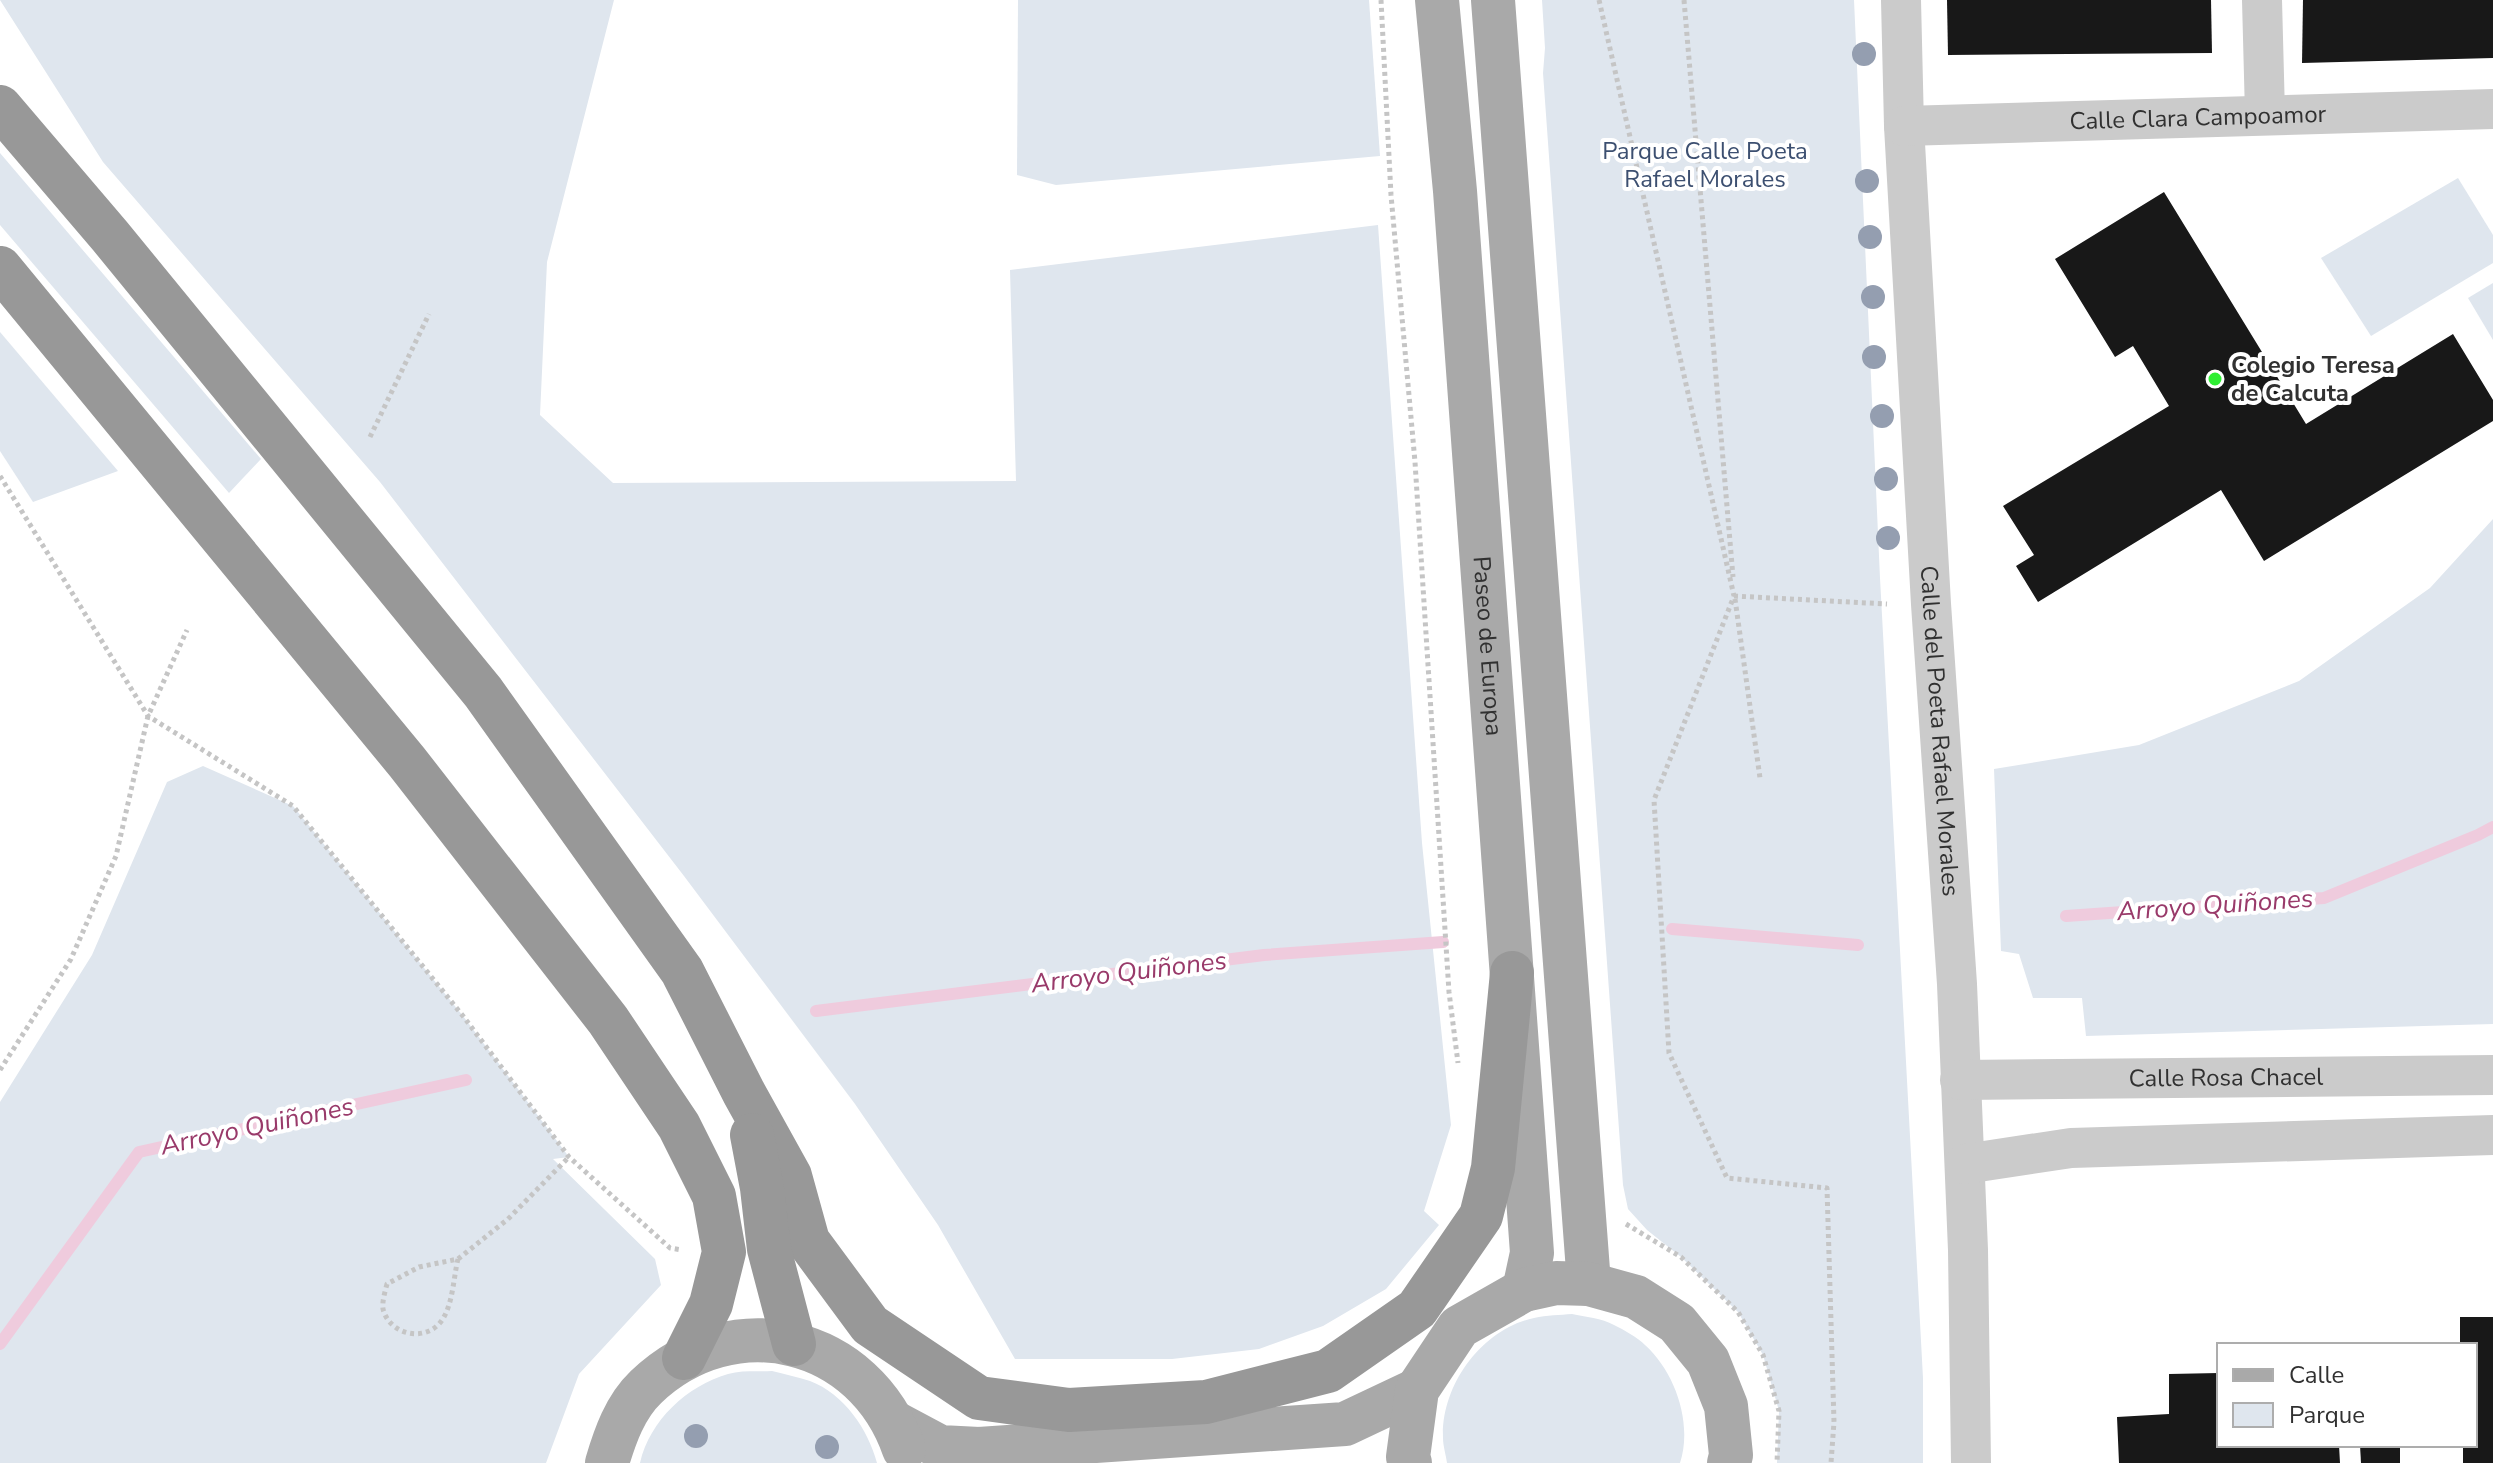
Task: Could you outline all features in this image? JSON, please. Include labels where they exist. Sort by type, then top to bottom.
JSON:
[{"type":"highway","points":[[0,107],[110,236],[483,692],[682,971],[790,1176],[808,1241],[870,1325],[979,1398],[1069,1410],[1206,1402],[1328,1371],[1417,1309],[1481,1216],[1493,1168],[1512,973]]},
{"type":"highway","points":[[0,268],[407,762],[608,1020],[679,1126],[714,1196],[724,1252],[711,1304],[684,1358]]},
{"type":"highway","points":[[744,1093],[762,1188],[769,1249],[794,1344]]},
{"type":"main road","name":"Paseo de Europa","points":[[1437,0],[1455,191],[1532,1253],[1524,1290]]},
{"type":"main road","points":[[1493,0],[1589,1284]]},
{"type":"main road","points":[[1410,1463],[1408,1457],[1417,1390],[1459,1327],[1524,1290],[1556,1283],[1589,1284],[1636,1297],[1677,1323],[1708,1361],[1726,1406],[1731,1455],[1729,1463]]},
{"type":"main road","points":[[607,1463],[616,1430],[644,1388],[684,1358],[719,1344],[757,1339],[794,1344],[835,1360],[869,1387],[902,1443],[940,1447],[979,1449],[1345,1424],[1417,1390]]},
{"type":"street","name":"Calle del Poeta Rafael Morales","points":[[1901,0],[1904,126],[1931,604],[1957,984],[1965,1164],[1971,1463]]},
{"type":"street","points":[[2262,0],[2265,114]]},
{"type":"street","name":"Calle Clara Campoamor","points":[[1904,126],[2493,109]]},
{"type":"street","name":"Calle Rosa Chacel","points":[[1960,1080],[2493,1075]]},
{"type":"street","points":[[1965,1164],[2071,1148],[2493,1135]]},
{"type":"path","points":[[1381,0],[1391,195],[1415,462],[1449,992],[1459,1068]]},
{"type":"path","points":[[1599,0],[1734,596],[1654,800],[1669,1053],[1727,1178],[1827,1188],[1834,1422],[1831,1463]]},
{"type":"path","points":[[1684,0],[1734,596],[1760,778]]},
{"type":"path","points":[[370,437],[429,314]]},
{"type":"path","points":[[0,476],[148,716],[293,806],[463,1016],[569,1157],[670,1248],[724,1252]]},
{"type":"path","points":[[1734,596],[1887,604]]},
{"type":"path","points":[[0,1070],[71,959],[116,856],[148,716],[187,630]]},
{"type":"path","points":[[458,1259],[449,1302],[439,1323],[423,1334],[404,1333],[389,1321],[382,1306],[387,1284],[419,1267],[458,1259],[508,1219],[569,1157]]},
{"type":"green space","points":[[0,0],[614,0],[547,262],[540,415],[613,483],[1016,481],[1010,270],[1378,225],[1422,843],[1451,1125],[1424,1211],[1439,1225],[1386,1289],[1323,1326],[1259,1349],[1172,1359],[1015,1359],[938,1225],[855,1104],[684,876],[380,482],[103,162]]},
{"type":"green space","points":[[1018,0],[1369,0],[1380,156],[1056,185],[1017,175]]},
{"type":"green space","name":"Parque Calle Poeta Rafael Morales","points":[[1542,0],[1854,0],[1880,578],[1923,1378],[1923,1463],[1777,1463],[1779,1411],[1763,1355],[1738,1312],[1628,1209],[1623,1185],[1543,73]]},
{"type":"green space","points":[[0,153],[261,459],[229,493],[0,225]]},
{"type":"green space","points":[[2458,178],[2493,235],[2493,263],[2371,336],[2321,258]]},
{"type":"green space","points":[[2493,283],[2493,340],[2468,298]]},
{"type":"green space","points":[[0,332],[118,471],[33,502],[0,451]]},
{"type":"green space","points":[[2493,519],[2493,1024],[2086,1036],[2082,998],[2033,998],[2019,954],[2001,951],[1994,769],[2139,745],[2299,681],[2430,588]]},
{"type":"green space","points":[[203,766],[293,806],[463,1016],[569,1157],[553,1159],[655,1259],[661,1285],[579,1374],[546,1463],[0,1463],[0,1102],[92,955],[167,782]]},
{"type":"green space","points":[[1572,1314],[1614,1325],[1638,1339],[1656,1356],[1673,1384],[1683,1415],[1680,1463],[1447,1463],[1443,1441],[1444,1418],[1449,1398],[1468,1362],[1498,1334],[1515,1324],[1539,1317]]},
{"type":"green space","points":[[772,1371],[810,1381],[834,1395],[861,1426],[877,1463],[640,1463],[661,1419],[685,1396],[728,1374]]},
{"type":"building","points":[[1947,0],[2211,0],[2212,53],[1948,55]]},
{"type":"building","points":[[2303,0],[2493,0],[2493,58],[2302,63]]},
{"type":"building","name":"Colegio Teresa de Calcuta","points":[[2164,192],[2306,424],[2453,334],[2493,400],[2493,421],[2264,561],[2221,490],[2038,602],[2016,566],[2034,555],[2003,506],[2169,406],[2133,346],[2115,357],[2055,259]]},
{"type":"building","points":[[2460,1317],[2493,1317],[2493,1463],[2463,1463],[2463,1447],[2477,1447],[2477,1343],[2460,1343]]},
{"type":"building","points":[[2217,1373],[2217,1447],[2339,1447],[2340,1463],[2119,1463],[2117,1417],[2169,1414],[2169,1374]]},
{"type":"building","points":[[2360,1447],[2400,1447],[2400,1463],[2361,1463]]},
{"type":"waterway","name":"Arroyo Quiñones","points":[[2066,916],[2324,898],[2493,827]]},
{"type":"waterway","name":"Arroyo Quiñones","points":[[1672,929],[1858,945]]},
{"type":"waterway","name":"Arroyo Quiñones","points":[[816,1011],[1264,955],[1443,942]]},
{"type":"waterway","name":"Arroyo Quiñones","points":[[0,1344],[139,1152],[466,1080]]},
{"type":"place","name":"Colegio Teresa de Calcuta","points":[[2215,379]]}]
